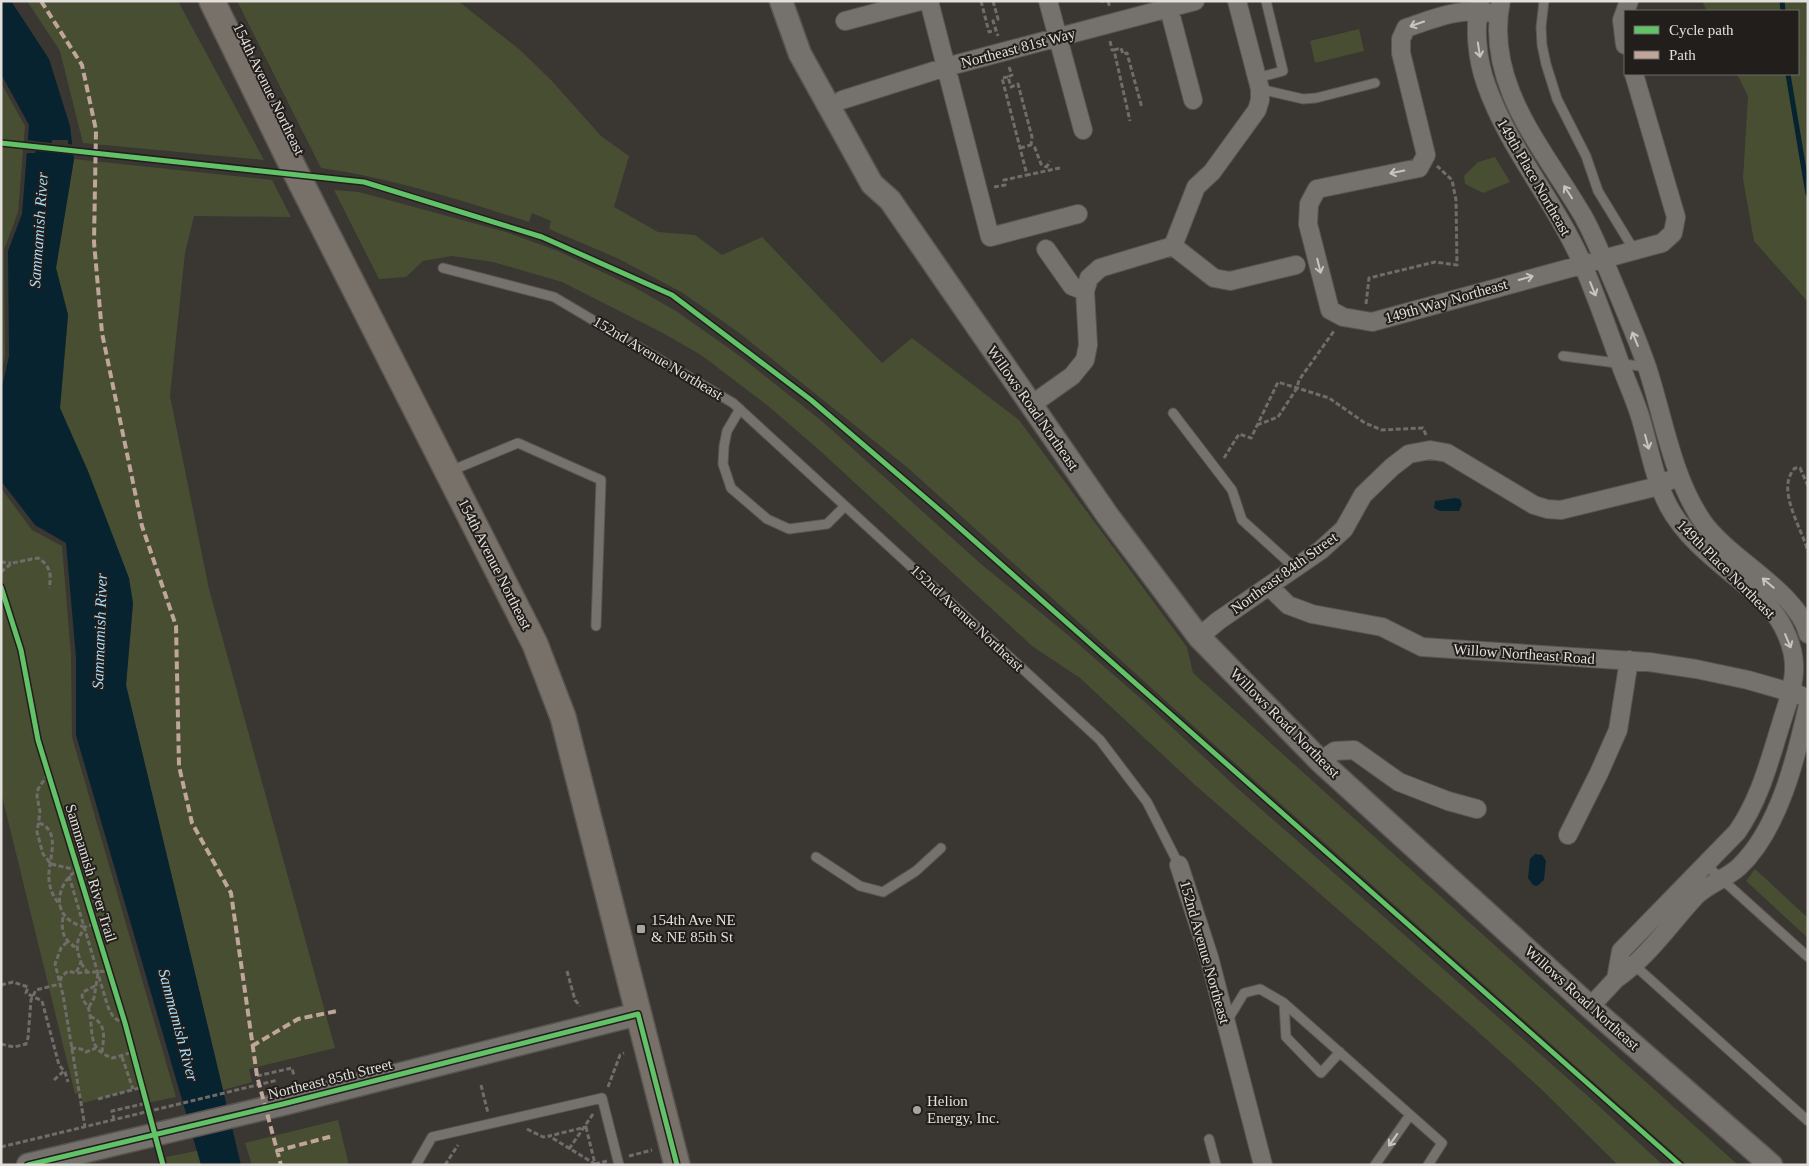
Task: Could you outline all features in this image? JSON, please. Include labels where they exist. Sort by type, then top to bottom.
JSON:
[{"type":"main road","name":"154th Avenue Northeast","points":[[212,1],[294,170],[536,644],[551,681],[577,769],[677,1165]]},
{"type":"street","name":"Willows Road Northeast","points":[[781,1],[800,54],[872,184],[890,200],[1108,516],[1199,637],[1320,761],[1590,1007],[1771,1165]]},
{"type":"street","points":[[845,21],[920,1]]},
{"type":"street","points":[[929,1],[990,237],[1078,214]]},
{"type":"street","points":[[1048,1],[1083,130]]},
{"type":"street","name":"Northeast 81st Way","points":[[842,100],[946,67],[1058,38],[1168,5],[1195,1]]},
{"type":"street","points":[[1173,246],[1196,187],[1212,172],[1257,110],[1260,100],[1258,83],[1237,1]]},
{"type":"street","points":[[1168,5],[1193,100]]},
{"type":"street","points":[[1426,155],[1401,53],[1401,39],[1406,28],[1457,11],[1479,6],[1500,8]]},
{"type":"street","name":"149th Place Northeast","points":[[1479,6],[1477,46],[1485,81],[1496,112],[1508,136],[1564,224],[1582,263],[1642,422],[1659,486],[1676,520],[1716,563],[1769,607],[1781,624],[1792,650],[1794,670],[1790,692],[1760,793],[1750,814],[1737,832],[1621,951]]},
{"type":"street","name":"149th Place Northeast","points":[[1500,8],[1499,47],[1508,86],[1527,129],[1581,212],[1603,258],[1646,366],[1679,474],[1704,524],[1730,552],[1795,608],[1808,634]]},
{"type":"street","points":[[1624,15],[1622,20],[1624,37]]},
{"type":"street","name":"Willows Road Northeast","points":[[789,23],[817,58],[842,100],[885,177],[890,200]]},
{"type":"street","points":[[1582,263],[1662,243],[1673,233],[1676,217],[1634,75]]},
{"type":"street","name":"149th Way Northeast","points":[[1426,155],[1419,168],[1317,189],[1309,204],[1308,224],[1330,310],[1343,318],[1372,322],[1582,263]]},
{"type":"street","points":[[1173,246],[1214,278],[1230,281],[1296,265]]},
{"type":"street","points":[[1031,405],[1072,376],[1084,360],[1088,345],[1085,291],[1090,278],[1100,268],[1173,246]]},
{"type":"street","points":[[1046,249],[1072,286],[1085,291]]},
{"type":"street","points":[[1430,450],[1447,453],[1534,505],[1547,509],[1561,510],[1659,486],[1679,474]]},
{"type":"street","name":"Northeast 84th Street","points":[[1199,637],[1218,621],[1321,550],[1344,529],[1364,495],[1392,467],[1409,454],[1430,450]]},
{"type":"street","name":"Willow Northeast Road","points":[[1269,586],[1288,605],[1312,614],[1382,627],[1422,646],[1523,655],[1629,660],[1696,669],[1748,680],[1808,698]]},
{"type":"street","points":[[1568,835],[1618,730],[1629,660]]},
{"type":"street","points":[[1590,1007],[1616,979],[1634,966],[1697,895],[1738,869],[1754,851],[1768,829],[1780,802],[1808,705]]},
{"type":"street","points":[[1320,761],[1335,751],[1354,750],[1399,782],[1477,810]]},
{"type":"street","name":"152nd Avenue Northeast","points":[[1179,865],[1209,957],[1263,1165]]},
{"type":"street","points":[[1616,979],[1621,951]]},
{"type":"street","name":"Northeast 85th Street","points":[[28,1165],[284,1104],[638,1014]]},
{"type":"lane","points":[[1258,83],[1283,71],[1266,1]]},
{"type":"lane","points":[[1544,1],[1541,27],[1542,44],[1557,99],[1586,156],[1598,191],[1634,250]]},
{"type":"lane","points":[[1258,83],[1303,99],[1316,98],[1375,83]]},
{"type":"lane","name":"152nd Avenue Northeast","points":[[443,268],[554,297],[740,409],[1100,740],[1147,802],[1179,865]]},
{"type":"lane","points":[[1564,356],[1646,366]]},
{"type":"lane","points":[[740,409],[727,432],[724,446],[723,464],[730,488],[767,519],[789,529],[827,524],[845,506]]},
{"type":"lane","points":[[1173,413],[1232,490],[1242,520],[1295,568]]},
{"type":"lane","points":[[448,472],[518,443],[601,480],[596,626]]},
{"type":"lane","points":[[816,857],[860,886],[883,892],[916,871],[941,848]]},
{"type":"lane","points":[[1705,864],[1808,957]]},
{"type":"lane","points":[[1621,951],[1634,966],[1808,1121]]},
{"type":"lane","points":[[1225,1024],[1244,993],[1260,989],[1284,1003],[1442,1143],[1428,1165]]},
{"type":"lane","points":[[1284,1003],[1286,1037],[1321,1073],[1340,1052]]},
{"type":"lane","points":[[416,1165],[432,1137],[602,1098],[619,1165]]},
{"type":"lane","points":[[1375,1165],[1410,1115]]},
{"type":"lane","points":[[1209,1140],[1216,1165]]},
{"type":"path","points":[[981,1],[990,32],[996,30]]},
{"type":"path","points":[[993,1],[998,19],[994,21],[998,35]]},
{"type":"path","points":[[1110,40],[1130,120]]},
{"type":"path","points":[[1114,50],[1121,48],[1123,54],[1127,53],[1142,108]]},
{"type":"path","points":[[1009,66],[1012,75],[1002,78],[1027,175]]},
{"type":"path","points":[[1008,77],[1011,86],[1018,84],[1032,136],[1031,144]]},
{"type":"path","points":[[1020,148],[1031,144]]},
{"type":"path","points":[[1031,144],[1035,148],[1040,164],[1047,169]]},
{"type":"path","points":[[1365,311],[1370,278],[1435,262],[1456,265],[1456,200],[1452,180],[1426,155]]},
{"type":"path","points":[[1047,169],[1050,161]]},
{"type":"path","points":[[978,192],[1005,185],[1004,180],[1047,169],[1060,168]]},
{"type":"path","points":[[1257,426],[1278,417],[1297,388],[1299,380],[1334,332]]},
{"type":"path","points":[[1230,451],[1239,434],[1251,438],[1278,382],[1329,398],[1366,423],[1382,430],[1424,428],[1430,450]]},
{"type":"path","points":[[1808,486],[1800,468],[1794,468],[1790,473],[1786,494],[1808,552]]},
{"type":"path","points":[[1,562],[12,563],[38,558],[45,563],[51,579],[49,588]]},
{"type":"path","points":[[1,572],[12,563]]},
{"type":"path","points":[[46,766],[51,784]]},
{"type":"path","points":[[48,774],[38,789],[40,812],[38,832],[43,854],[51,864],[77,870]]},
{"type":"path","points":[[39,823],[48,830],[52,838],[51,864],[48,878],[54,898],[60,905],[64,917],[62,926],[67,942],[75,947],[88,973]]},
{"type":"path","points":[[60,905],[63,885],[69,876],[77,870]]},
{"type":"path","points":[[69,876],[112,1016],[125,1023]]},
{"type":"path","points":[[64,917],[74,925],[85,927],[94,924]]},
{"type":"path","points":[[75,947],[85,927]]},
{"type":"path","points":[[67,942],[61,948],[55,964],[60,982],[85,1126]]},
{"type":"path","points":[[76,973],[81,962]]},
{"type":"path","points":[[60,982],[62,976],[68,971],[76,973],[109,971]]},
{"type":"path","points":[[567,971],[575,1000],[580,1006]]},
{"type":"path","points":[[88,1007],[94,998],[98,972]]},
{"type":"path","points":[[1,985],[13,982],[28,987],[26,993],[43,1004],[59,1064],[68,1082]]},
{"type":"path","points":[[1,1044],[14,1047],[26,1044],[33,996],[36,990],[60,982]]},
{"type":"path","points":[[96,986],[83,992],[82,1000],[88,1007],[91,1035],[96,1048],[113,1058],[133,1052]]},
{"type":"path","points":[[122,1014],[128,1033]]},
{"type":"path","points":[[90,1016],[100,1022],[103,1028],[102,1052]]},
{"type":"path","points":[[130,1042],[135,1060]]},
{"type":"path","points":[[71,1048],[81,1049],[86,1052],[96,1048]]},
{"type":"path","points":[[606,1092],[621,1053]]},
{"type":"path","points":[[122,1056],[133,1089]]},
{"type":"path","points":[[257,1076],[292,1068],[294,1076]]},
{"type":"path","points":[[54,1080],[64,1071]]},
{"type":"path","points":[[140,1078],[151,1119]]},
{"type":"path","points":[[1,1146],[278,1080]]},
{"type":"path","points":[[481,1085],[489,1116]]},
{"type":"path","points":[[98,1099],[143,1087]]},
{"type":"path","points":[[114,1120],[112,1111],[147,1102]]},
{"type":"path","points":[[568,1149],[586,1127],[593,1113]]},
{"type":"path","points":[[520,1131],[528,1129],[543,1137],[586,1127]]},
{"type":"path","points":[[586,1127],[595,1164]]},
{"type":"path","points":[[549,1136],[595,1164],[610,1161]]},
{"type":"path","points":[[445,1165],[457,1145],[466,1143]]},
{"type":"path","points":[[628,1156],[654,1149]]},
{"type":"green space","points":[[27,1],[178,1],[264,160],[83,143],[60,51]]},
{"type":"green space","points":[[237,1],[458,1],[520,50],[551,80],[601,136],[629,156],[614,207],[658,232],[695,235],[722,255],[762,237],[882,363],[912,338],[1019,420],[1187,647],[1193,673],[1738,1165],[1687,1165],[1209,740],[908,468],[742,335],[683,293],[617,258],[549,229],[551,221],[532,213],[529,222],[400,184],[321,168]]},
{"type":"green space","points":[[1702,1],[1806,1],[1808,302],[1754,241],[1743,179],[1748,96],[1738,75],[1799,75],[1799,10],[1706,10]]},
{"type":"green space","points":[[1359,29],[1364,51],[1315,63],[1310,41]]},
{"type":"green space","points":[[1,83],[25,126],[18,212],[4,250],[5,356],[1,373]]},
{"type":"green space","points":[[1495,157],[1510,182],[1483,193],[1465,184],[1464,176],[1478,162]]},
{"type":"green space","points":[[74,159],[272,180],[291,217],[194,216],[185,253],[170,396],[209,589],[335,1048],[249,1069],[252,1082],[223,1090],[126,685],[133,603],[60,408],[68,315],[56,268]]},
{"type":"green space","points":[[334,190],[359,192],[506,232],[558,251],[634,287],[676,311],[737,354],[823,422],[981,564],[1068,635],[1146,703],[1236,787],[1590,1098],[1663,1165],[1618,1165],[1539,1087],[1475,1029],[1195,785],[1080,678],[1032,646],[817,448],[767,405],[701,355],[661,332],[562,282],[493,262],[452,256],[423,261],[406,277],[379,279]]},
{"type":"green space","points":[[1,488],[32,530],[62,546],[71,655],[72,737],[176,1097],[147,1103],[143,1087],[83,1103],[80,1093],[75,1094],[1,792]]},
{"type":"green space","points":[[1755,869],[1808,918],[1808,938],[1746,881]]},
{"type":"green space","points":[[338,1120],[349,1165],[252,1165],[245,1143]]},
{"type":"green space","points":[[201,1150],[205,1165],[167,1165],[166,1157]]},
{"type":"water","name":"Sammamish River","points":[[1,1],[11,1],[49,59],[70,126],[74,159],[56,268],[68,315],[60,408],[88,471],[129,578],[133,603],[126,685],[241,1165],[201,1165],[76,735],[76,657],[66,543],[35,525],[1,481],[1,391],[9,356],[8,251],[22,214],[29,125],[1,74]]},
{"type":"water","points":[[1460,499],[1462,504],[1459,511],[1440,511],[1434,508],[1435,501]]},
{"type":"water","points":[[1535,854],[1542,855],[1546,861],[1544,880],[1537,886],[1533,885],[1528,878],[1530,859]]},
{"type":"pier","points":[[26,140],[52,143],[52,140],[68,140],[68,144],[75,145],[76,155],[36,151],[35,153],[25,153]]},
{"type":"waterway","points":[[1782,1],[1783,10]]},
{"type":"waterway","points":[[1788,75],[1808,194]]},
{"type":"marked path","points":[[41,1],[82,65],[96,130],[94,242],[102,333],[142,526],[176,626],[179,766],[192,823],[231,893],[257,1076],[281,1165]]},
{"type":"marked path","points":[[252,1046],[298,1019],[337,1011]]},
{"type":"marked path","points":[[276,1151],[333,1136]]},
{"type":"cycle path","points":[[1,143],[364,182],[542,237],[672,295],[811,400],[943,513],[1680,1165]]},
{"type":"cycle path","name":"Sammamish River Trail","points":[[1,587],[21,650],[38,740],[125,1023],[163,1165]]},
{"type":"cycle path","points":[[28,1165],[283,1104],[638,1014],[677,1165]]},
{"type":"place","name":"154th Ave NE & NE 85th St","points":[[641,929]]},
{"type":"place","name":"Helion Energy, Inc.","points":[[917,1110]]}]
